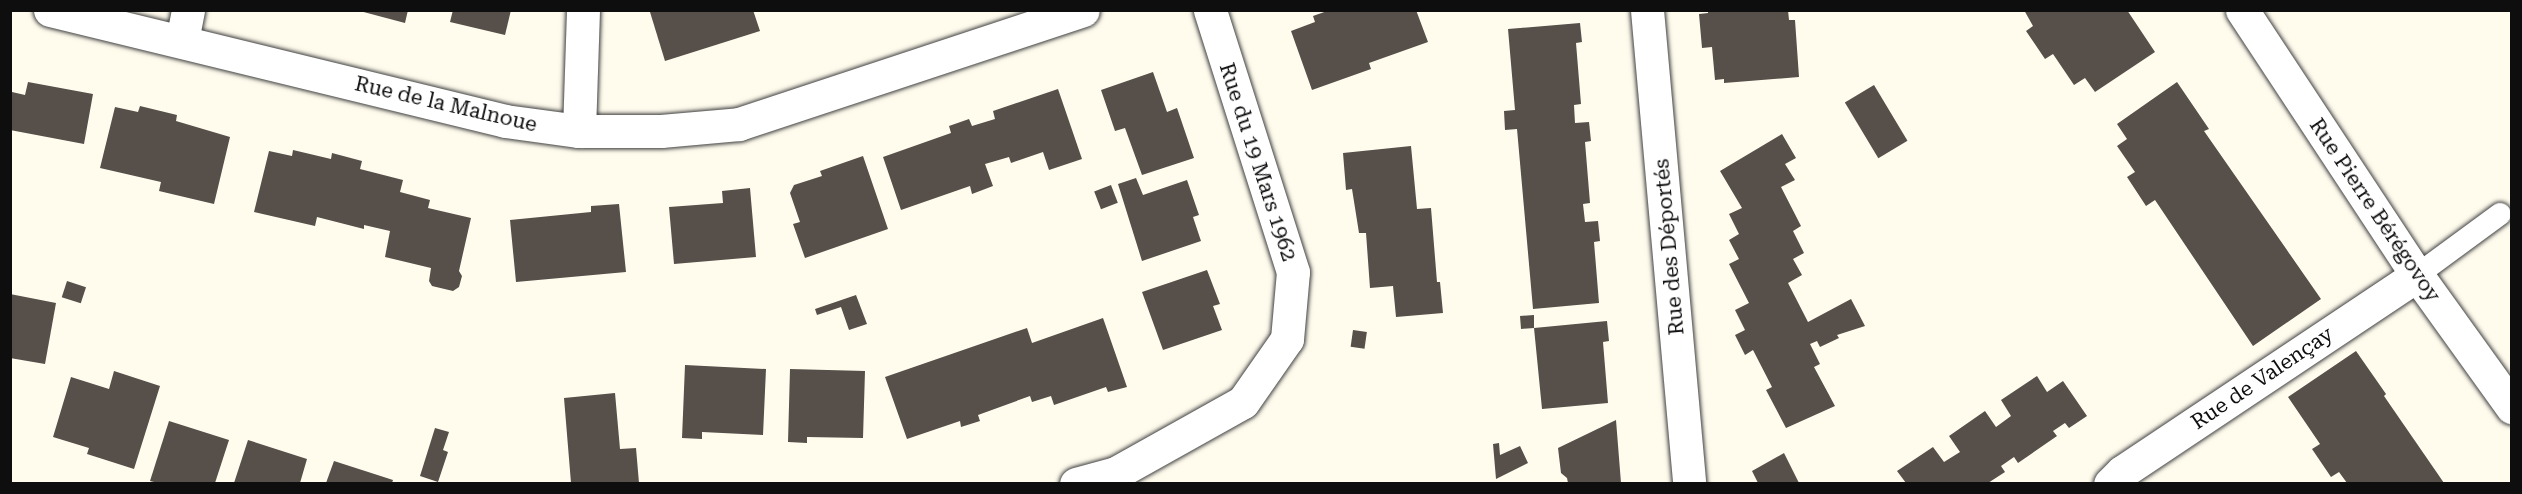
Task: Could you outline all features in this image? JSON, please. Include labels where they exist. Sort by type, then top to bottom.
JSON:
[{"type":"street","name":"Rue de la Malnoue","points":[[50,10],[185,26],[506,121],[579,131],[661,131],[740,124],[1083,10]]},
{"type":"street","points":[[579,131],[583,10]]},
{"type":"street","name":"Rue du 19 Mars 1962","points":[[1076,483],[1116,473],[1243,402],[1287,339],[1293,272],[1210,10]]},
{"type":"street","name":"Rue des Déportés","points":[[1647,10],[1689,483]]},
{"type":"street","name":"Rue Pierre Bérégovoy","points":[[2242,10],[2416,275],[2511,407]]},
{"type":"street","name":"Rue de Valençay","points":[[2110,483],[2416,275]]},
{"type":"lane","points":[[2416,275],[2500,214]]},
{"type":"building","points":[[356,10],[408,10],[405,23]]},
{"type":"building","points":[[453,10],[511,10],[505,35],[450,22]]},
{"type":"building","points":[[654,10],[753,10],[760,31],[665,61],[650,12]]},
{"type":"building","points":[[1330,10],[1416,10],[1428,42],[1369,63],[1371,69],[1312,90],[1291,31],[1315,22],[1313,16]]},
{"type":"building","points":[[1708,10],[1788,10],[1789,20],[1795,20],[1799,77],[1724,83],[1724,79],[1715,80],[1712,47],[1702,48],[1699,14],[1708,13]]},
{"type":"building","points":[[2024,10],[2127,10],[2155,52],[2095,92],[2085,78],[2074,85],[2053,54],[2045,59],[2026,31],[2033,26]]},
{"type":"building","points":[[1580,23],[1582,42],[1576,43],[1581,104],[1574,105],[1575,123],[1589,122],[1591,141],[1585,142],[1590,203],[1583,204],[1585,222],[1598,221],[1600,241],[1594,242],[1599,303],[1533,309],[1517,129],[1505,130],[1504,111],[1515,110],[1508,29]]},
{"type":"building","points":[[1153,72],[1167,112],[1177,108],[1194,158],[1142,175],[1125,128],[1115,131],[1101,90]]},
{"type":"building","points":[[28,82],[93,94],[84,144],[10,130],[12,92],[25,95]]},
{"type":"building","points":[[2177,82],[2209,129],[2204,131],[2321,299],[2253,346],[2155,200],[2146,206],[2127,177],[2135,172],[2117,146],[2127,139],[2117,124]]},
{"type":"building","points":[[1874,85],[1907,141],[1878,158],[1845,103]]},
{"type":"building","points":[[1058,89],[1082,159],[1049,170],[1043,152],[1011,163],[1009,157],[985,164],[993,186],[972,194],[970,186],[901,210],[883,157],[951,133],[949,126],[969,119],[972,126],[995,119],[993,111]]},
{"type":"building","points":[[140,106],[177,115],[176,121],[230,137],[214,204],[159,191],[161,182],[100,168],[115,107],[138,112]]},
{"type":"building","points":[[1782,134],[1796,158],[1785,164],[1795,180],[1781,187],[1801,226],[1793,231],[1804,253],[1793,259],[1802,275],[1788,283],[1808,322],[1851,299],[1865,326],[1837,335],[1839,338],[1820,347],[1817,341],[1810,344],[1820,364],[1814,367],[1835,406],[1786,428],[1766,390],[1772,387],[1753,350],[1745,355],[1735,335],[1745,330],[1735,310],[1749,303],[1729,264],[1739,259],[1729,240],[1739,234],[1729,214],[1742,208],[1720,171]]},
{"type":"building","points":[[1411,146],[1417,209],[1431,208],[1437,282],[1440,282],[1443,313],[1396,317],[1393,286],[1370,288],[1366,233],[1359,233],[1352,189],[1346,190],[1343,153]]},
{"type":"building","points":[[293,150],[331,159],[332,153],[362,161],[360,169],[403,180],[400,192],[430,200],[428,208],[471,218],[459,271],[462,276],[459,287],[453,291],[432,286],[429,281],[431,268],[385,257],[390,231],[364,225],[364,229],[317,217],[315,226],[254,212],[269,151],[292,156]]},
{"type":"building","points":[[863,156],[888,229],[805,258],[793,224],[800,222],[790,193],[794,185],[822,176],[820,171]]},
{"type":"building","points":[[1136,178],[1143,195],[1187,180],[1199,215],[1193,217],[1201,241],[1142,261],[1118,184]]},
{"type":"building","points":[[1111,185],[1118,203],[1101,209],[1094,191]]},
{"type":"building","points":[[750,188],[756,257],[674,264],[669,207],[723,203],[722,191]]},
{"type":"building","points":[[619,204],[626,272],[516,282],[510,220],[591,212],[591,206]]},
{"type":"building","points":[[1207,270],[1220,304],[1213,306],[1222,330],[1163,350],[1142,292]]},
{"type":"building","points":[[67,281],[86,287],[81,303],[62,297]]},
{"type":"building","points":[[10,294],[56,303],[45,364],[10,358]]},
{"type":"building","points":[[856,295],[867,324],[849,330],[841,307],[817,315],[815,309]]},
{"type":"building","points":[[1534,315],[1534,328],[1521,329],[1520,316]]},
{"type":"building","points":[[1103,318],[1127,387],[1108,392],[1106,387],[1054,405],[1051,396],[1032,402],[1030,396],[978,415],[980,421],[961,427],[960,421],[907,439],[885,377],[1027,328],[1032,343]]},
{"type":"building","points":[[1607,321],[1609,341],[1603,342],[1608,403],[1542,409],[1534,328]]},
{"type":"building","points":[[1353,330],[1367,332],[1364,349],[1351,347]]},
{"type":"building","points":[[2356,351],[2444,483],[2347,483],[2339,472],[2331,477],[2312,449],[2320,444],[2288,397]]},
{"type":"building","points":[[685,365],[766,369],[763,435],[702,432],[702,439],[682,438]]},
{"type":"building","points":[[790,369],[865,371],[863,438],[807,437],[807,443],[788,442]]},
{"type":"building","points":[[114,371],[160,386],[134,469],[87,454],[89,448],[53,437],[71,377],[109,389]]},
{"type":"building","points":[[2037,376],[2047,392],[2063,381],[2087,416],[2069,428],[2065,423],[2053,431],[2057,436],[2018,463],[2014,457],[2001,466],[2005,472],[1988,483],[1906,483],[1897,471],[1933,447],[1944,462],[1960,452],[1949,436],[1985,411],[1996,427],[2011,416],[2001,400]]},
{"type":"building","points":[[615,393],[620,449],[636,448],[639,483],[571,483],[564,398]]},
{"type":"building","points":[[1616,420],[1621,483],[1568,483],[1567,478],[1561,473],[1558,448]]},
{"type":"building","points":[[169,421],[229,440],[215,483],[150,481]]},
{"type":"building","points":[[435,428],[449,432],[443,450],[448,452],[438,482],[420,476]]},
{"type":"building","points":[[248,440],[307,459],[300,483],[234,483]]},
{"type":"building","points":[[1499,443],[1500,455],[1520,446],[1528,463],[1496,479],[1493,444]]},
{"type":"building","points":[[1784,453],[1799,483],[1758,483],[1752,471]]},
{"type":"building","points":[[334,461],[393,480],[392,483],[326,483]]}]
